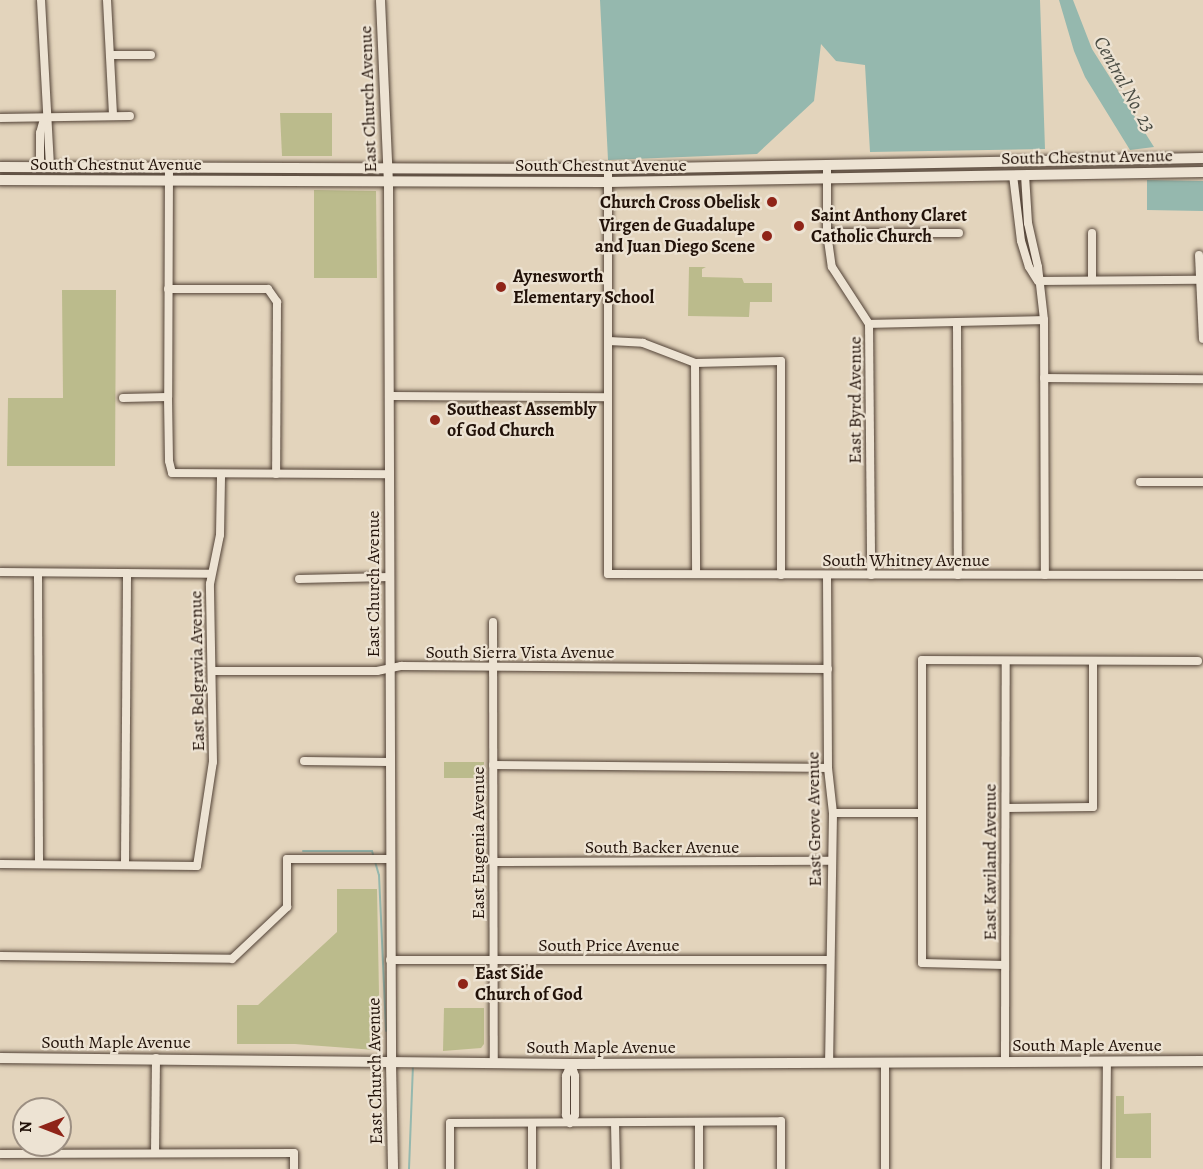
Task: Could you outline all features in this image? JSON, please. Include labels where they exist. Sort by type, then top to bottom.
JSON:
[{"type":"main road","name":"South Chestnut Avenue","points":[[0,167],[608,169],[1203,158]]},
{"type":"main road","name":"South Chestnut Avenue","points":[[0,180],[608,182],[1203,172]]},
{"type":"main road","name":"South Maple Avenue","points":[[0,1058],[571,1064],[1203,1061]]},
{"type":"main road","name":"East Church Avenue","points":[[391,1063],[393,1169]]},
{"type":"street","points":[[40,0],[45,118],[49,132],[45,167]]},
{"type":"street","points":[[107,0],[112,115]]},
{"type":"street","name":"East Church Avenue","points":[[380,0],[388,182],[391,1063]]},
{"type":"street","points":[[110,55],[151,55]]},
{"type":"street","points":[[0,118],[130,116]]},
{"type":"street","name":"East Byrd Avenue","points":[[827,165],[827,233],[832,267],[869,324],[871,576]]},
{"type":"street","points":[[169,167],[168,397],[172,473],[389,474]]},
{"type":"street","points":[[388,396],[608,397],[608,169]]},
{"type":"street","points":[[1013,175],[1021,241],[1029,267],[1038,281]]},
{"type":"street","points":[[1025,175],[1028,223],[1038,267],[1044,320],[1045,576]]},
{"type":"street","points":[[827,233],[959,232]]},
{"type":"street","points":[[1092,233],[1092,280]]},
{"type":"street","points":[[1199,255],[1203,339]]},
{"type":"street","points":[[1038,281],[1200,280]]},
{"type":"street","points":[[168,289],[268,289],[277,302],[276,474]]},
{"type":"street","points":[[869,324],[1044,320]]},
{"type":"street","points":[[957,322],[958,575]]},
{"type":"street","points":[[609,341],[643,343],[695,363],[781,361],[781,575]]},
{"type":"street","points":[[695,363],[696,574]]},
{"type":"street","points":[[1044,378],[1203,379]]},
{"type":"street","points":[[123,398],[168,397]]},
{"type":"street","name":"South Whitney Avenue","points":[[608,397],[608,574],[1203,575]]},
{"type":"street","name":"East Belgravia Avenue","points":[[124,864],[197,866],[213,762],[211,574],[220,535],[221,475]]},
{"type":"street","points":[[1140,482],[1203,482]]},
{"type":"street","points":[[0,572],[211,574]]},
{"type":"street","points":[[38,573],[39,864]]},
{"type":"street","points":[[0,864],[124,864],[127,573]]},
{"type":"street","name":"East Grove Avenue","points":[[827,575],[828,768],[833,813],[828,960],[829,1063]]},
{"type":"street","points":[[299,579],[390,577]]},
{"type":"street","name":"East Eugenia Avenue","points":[[493,622],[494,1063]]},
{"type":"street","points":[[1005,964],[922,963],[922,660],[1006,663],[1198,661]]},
{"type":"street","points":[[1005,808],[1093,807],[1093,661]]},
{"type":"street","name":"East Kaviland Avenue","points":[[1005,1062],[1006,663]]},
{"type":"street","name":"South Sierra Vista Avenue","points":[[212,671],[377,671],[401,666],[828,669]]},
{"type":"street","points":[[304,761],[389,762]]},
{"type":"street","points":[[493,765],[828,768]]},
{"type":"street","points":[[833,813],[921,813]]},
{"type":"street","points":[[0,956],[232,959],[287,907],[287,859],[389,859]]},
{"type":"street","name":"South Backer Avenue","points":[[493,862],[830,861]]},
{"type":"street","name":"South Price Avenue","points":[[390,960],[828,960]]},
{"type":"street","points":[[155,1153],[156,1058]]},
{"type":"street","points":[[1106,1169],[1107,1062]]},
{"type":"street","points":[[885,1063],[885,1169]]},
{"type":"street","points":[[570,1123],[575,1115],[575,1076],[571,1064]]},
{"type":"street","points":[[450,1169],[450,1124],[781,1121],[782,1169]]},
{"type":"street","points":[[699,1122],[699,1169]]},
{"type":"street","points":[[615,1123],[615,1169]]},
{"type":"street","points":[[532,1124],[532,1169]]},
{"type":"street","points":[[0,1154],[294,1153],[294,1169]]},
{"type":"green space","points":[[280,113],[332,113],[332,156],[282,156]]},
{"type":"green space","points":[[314,190],[376,191],[377,278],[314,278]]},
{"type":"green space","points":[[689,267],[706,267],[702,269],[702,277],[742,278],[744,283],[772,283],[772,302],[750,302],[749,317],[688,316]]},
{"type":"green space","points":[[62,290],[116,290],[115,466],[7,466],[8,398],[63,398]]},
{"type":"green space","points":[[444,762],[484,762],[484,778],[444,778]]},
{"type":"green space","points":[[337,889],[377,889],[380,1045],[375,1050],[295,1044],[237,1044],[237,1005],[258,1005],[337,932]]},
{"type":"green space","points":[[444,1008],[484,1008],[484,1044],[481,1048],[443,1051]]},
{"type":"green space","points":[[1116,1096],[1124,1096],[1124,1114],[1151,1113],[1151,1158],[1116,1158]]},
{"type":"water","points":[[600,0],[1040,0],[1045,149],[870,152],[865,65],[836,61],[821,44],[814,101],[757,154],[608,160]]},
{"type":"water","points":[[1059,0],[1073,0],[1092,49],[1154,147],[1130,150],[1085,77],[1074,51]]},
{"type":"water","points":[[1147,180],[1203,181],[1203,211],[1147,210]]},
{"type":"waterway","points":[[303,851],[372,851],[379,875],[386,1031]]},
{"type":"waterway","points":[[409,1169],[413,1067]]},
{"type":"place","name":"Church Cross Obelisk","points":[[772,202]]},
{"type":"place","name":"Saint Anthony Claret Catholic Church","points":[[799,226]]},
{"type":"place","name":"Virgen de Guadalupe and Juan Diego Scene","points":[[767,236]]},
{"type":"place","name":"Aynesworth Elementary School","points":[[501,287]]},
{"type":"place","name":"Southeast Assembly of God Church","points":[[435,420]]},
{"type":"place","name":"East Side Church of God","points":[[463,984]]},
{"type":"water label","name":"Central No. 23","points":[[1125,84]]}]
